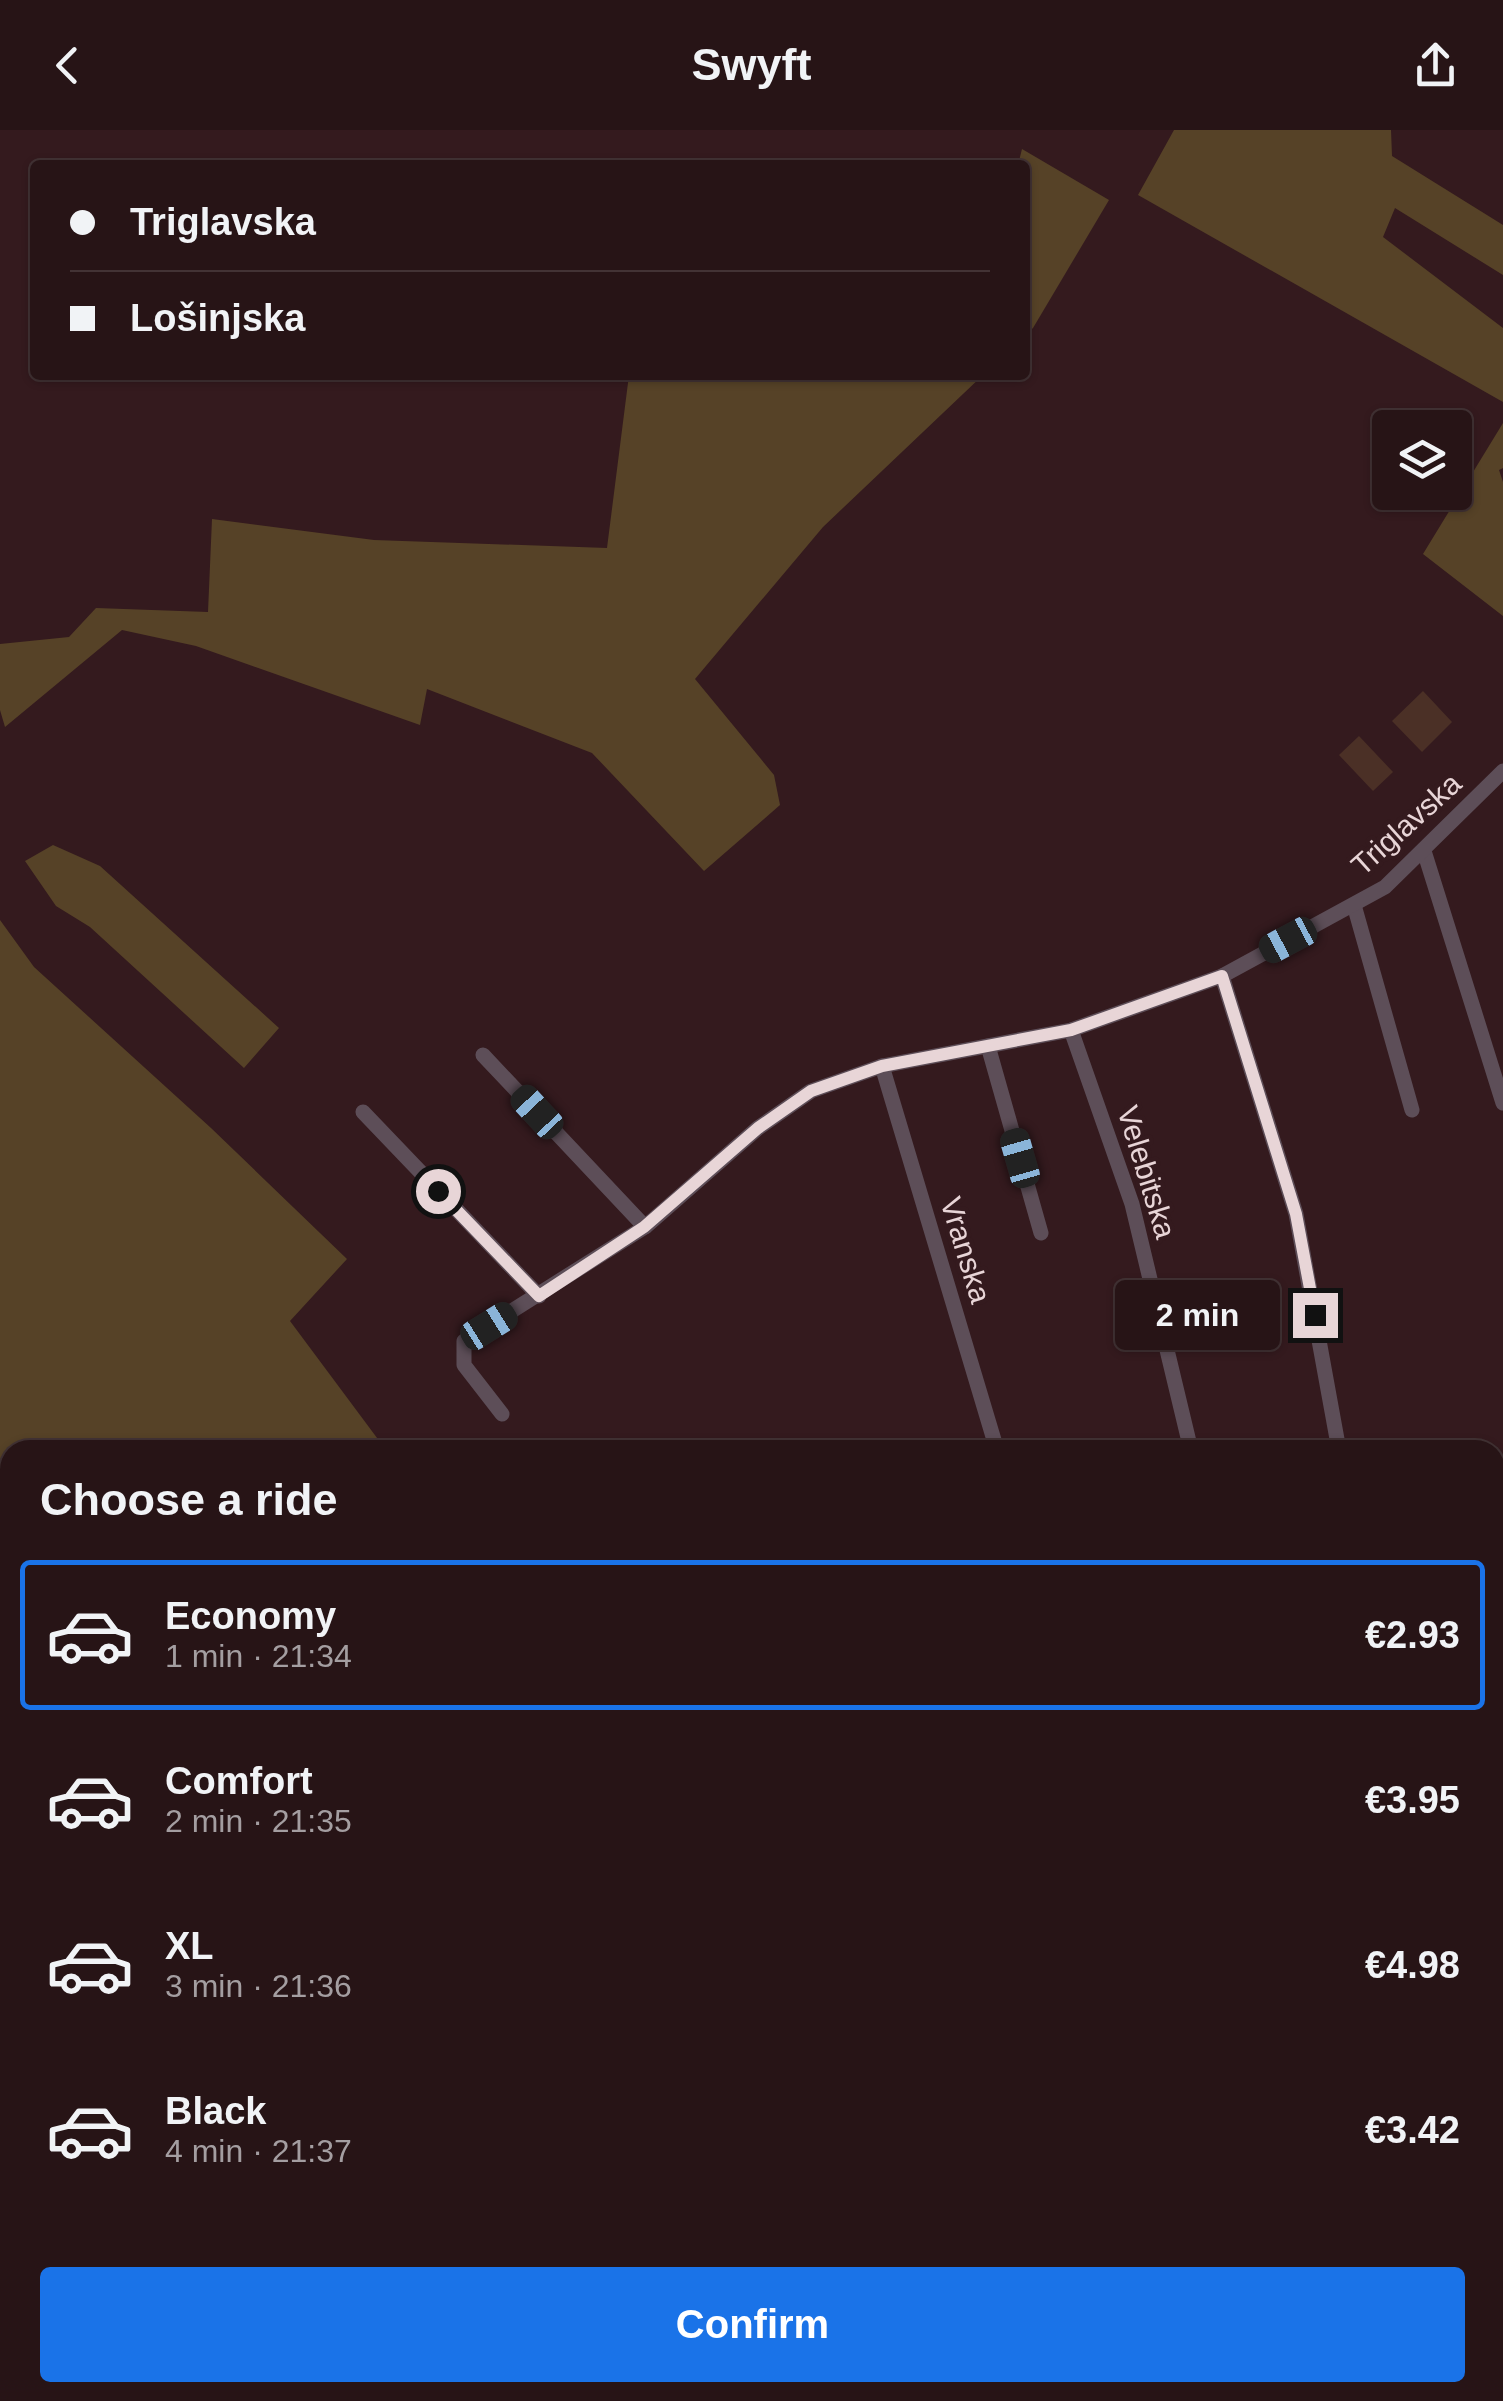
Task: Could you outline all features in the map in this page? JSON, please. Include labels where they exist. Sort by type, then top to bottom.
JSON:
[{"type":"street","name":"Triglavska","points":[[502,1414],[464,1365],[464,1341],[644,1227],[758,1128],[811,1091],[882,1066],[1071,1030],[1222,976],[1385,887],[1503,771]]},
{"type":"street","points":[[1424,851],[1503,1103]]},
{"type":"street","points":[[1354,904],[1412,1110]]},
{"type":"street","points":[[1222,976],[1296,1214],[1338,1440]]},
{"type":"street","name":"Velebitska","points":[[1071,1030],[1132,1204],[1190,1440]]},
{"type":"street","points":[[988,1046],[1041,1233]]},
{"type":"street","points":[[483,1055],[644,1227]]},
{"type":"street","name":"Vranska","points":[[882,1066],[995,1440]]},
{"type":"street","points":[[363,1112],[539,1296]]},
{"type":"shaded area","points":[[1174,130],[1391,130],[1392,156],[1503,225],[1503,275],[1395,208],[1383,237],[1503,328],[1503,402],[1138,195]]},
{"type":"shaded area","points":[[1022,149],[1109,200],[1030,331],[1030,160],[1019,160]]},
{"type":"shaded area","points":[[628,380],[978,380],[823,527],[695,679],[774,775],[780,805],[704,871],[592,753],[427,689],[420,725],[196,646],[122,630],[5,727],[0,710],[0,644],[69,637],[96,608],[208,612],[212,519],[374,540],[607,548]]},
{"type":"shaded area","points":[[1503,423],[1503,468],[1499,470],[1503,482],[1503,616],[1423,554],[1450,510],[1472,510],[1472,474]]},
{"type":"shaded area","points":[[53,845],[100,866],[279,1028],[244,1068],[90,927],[56,906],[25,861]]},
{"type":"shaded area","points":[[0,920],[34,967],[211,1128],[347,1259],[290,1321],[379,1440],[0,1440]]},
{"type":"building","points":[[1423,691],[1452,722],[1422,752],[1392,721]]},
{"type":"building","points":[[1359,736],[1393,772],[1373,791],[1339,755]]},
{"type":"route","points":[[438,1191],[539,1296],[644,1227],[758,1128],[811,1091],[882,1066],[1071,1030],[1222,976],[1296,1214],[1315,1315]]}]
